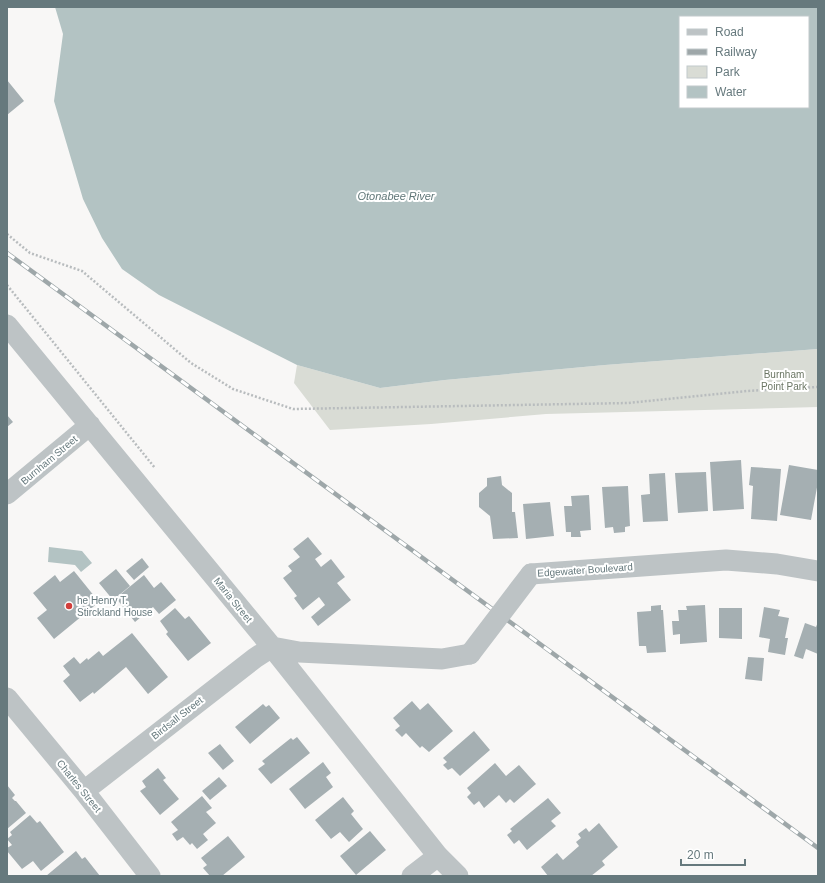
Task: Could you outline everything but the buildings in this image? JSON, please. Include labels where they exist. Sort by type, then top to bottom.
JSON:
[{"type":"street","name":"Maria Street","points":[[7,325],[272,647],[438,856],[458,876]]},
{"type":"street","name":"Burnham Street","points":[[7,494],[90,425]]},
{"type":"street","name":"Edgewater Boulevard","points":[[272,647],[299,652],[442,659],[470,654],[531,574],[726,560],[777,564],[818,571]]},
{"type":"street","name":"Birdsall Street","points":[[84,791],[255,658],[272,647]]},
{"type":"street","name":"Charles Street","points":[[7,698],[84,791],[150,876]]},
{"type":"street","points":[[412,876],[438,856]]},
{"type":"path","points":[[7,234],[30,253],[82,270],[191,363],[233,388],[293,409],[628,402],[747,391],[818,387]]},
{"type":"path","points":[[7,285],[152,465]]},
{"type":"green space","name":"Burnham Point Park","points":[[818,349],[818,407],[546,414],[431,424],[330,430],[294,383],[297,365],[380,388],[445,380],[605,365]]},
{"type":"water","name":"Otonabee River","points":[[55,7],[818,7],[818,349],[605,365],[445,380],[380,388],[297,365],[159,295],[122,269],[102,238],[83,199],[54,101],[63,34]]},
{"type":"water","points":[[49,547],[82,551],[92,563],[81,572],[75,565],[48,562]]},
{"type":"railway","points":[[7,253],[818,848]]},
{"type":"place","name":"he Henry T. Stirckland House","points":[[69,606]]}]
